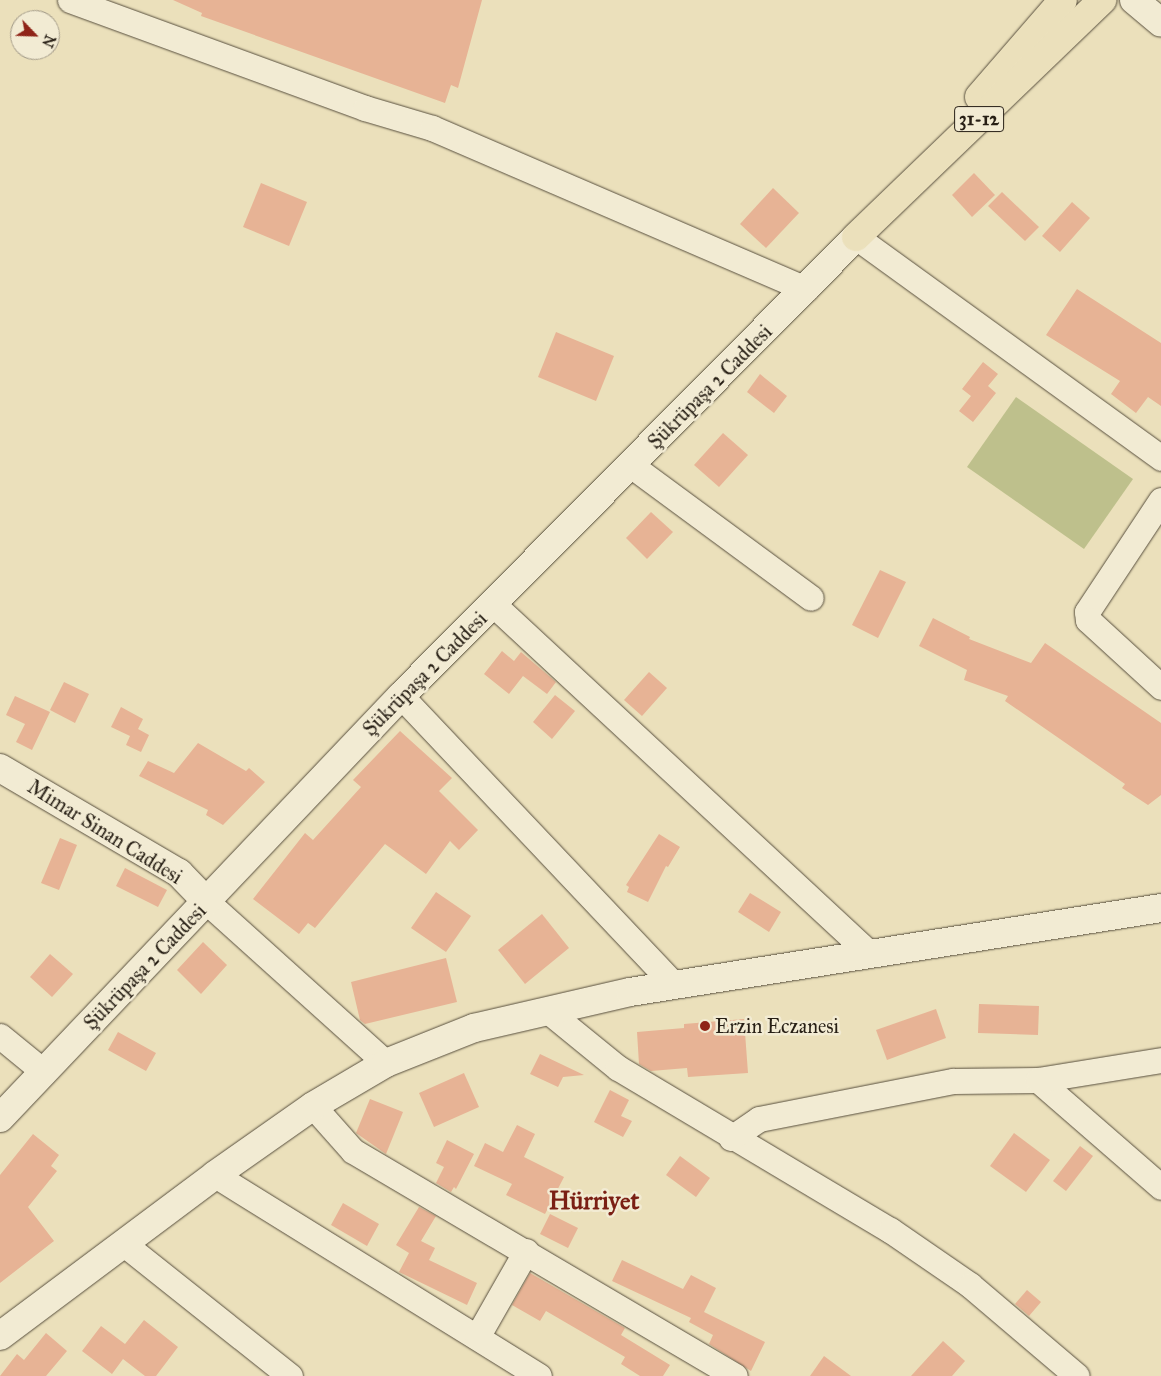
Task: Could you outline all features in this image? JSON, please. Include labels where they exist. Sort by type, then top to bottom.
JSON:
[{"type":"main road","name":"31-12","points":[[856,237],[1063,0]]},
{"type":"main road","name":"31-12","points":[[856,237],[1102,0]]},
{"type":"street","points":[[70,0],[365,108],[432,128],[806,289]]},
{"type":"street","points":[[1134,0],[1161,23]]},
{"type":"street","points":[[856,237],[1161,458]]},
{"type":"street","name":"Şükrüpaşa 2 Caddesi","points":[[0,1118],[401,696],[632,466],[856,237]]},
{"type":"street","points":[[632,466],[811,598]]},
{"type":"street","points":[[1161,500],[1087,612],[1088,620],[1161,687]]},
{"type":"street","points":[[494,605],[870,954]]},
{"type":"street","points":[[401,696],[674,985]]},
{"type":"street","name":"Mimar Sinan Caddesi","points":[[0,768],[179,873],[207,902]]},
{"type":"street","points":[[207,902],[386,1063]]},
{"type":"street","points":[[0,1336],[215,1175],[313,1106],[386,1063],[474,1028],[674,985],[1161,908]]},
{"type":"street","points":[[548,1011],[618,1068],[731,1138],[890,1230],[946,1268],[970,1285],[1077,1376]]},
{"type":"street","points":[[0,1036],[44,1072]]},
{"type":"street","points":[[731,1138],[759,1120],[953,1080],[1038,1080],[1161,1060]]},
{"type":"street","points":[[1038,1080],[1161,1187]]},
{"type":"street","points":[[313,1106],[353,1151],[526,1251],[734,1376]]},
{"type":"street","points":[[215,1175],[539,1376]]},
{"type":"street","points":[[124,1244],[290,1376]]},
{"type":"street","points":[[477,1337],[526,1251]]},
{"type":"green space","points":[[1016,397],[1133,479],[1084,549],[967,467]]},
{"type":"building","points":[[173,0],[482,0],[458,88],[451,85],[445,103],[201,16],[202,13]]},
{"type":"building","points":[[974,173],[995,195],[972,217],[952,195]]},
{"type":"building","points":[[261,183],[307,202],[289,246],[243,227]]},
{"type":"building","points":[[773,188],[799,213],[766,248],[740,224]]},
{"type":"building","points":[[1002,192],[1039,227],[1025,241],[988,206]]},
{"type":"building","points":[[1072,202],[1090,218],[1060,252],[1042,236]]},
{"type":"building","points":[[1077,289],[1161,343],[1161,406],[1148,397],[1136,413],[1111,394],[1120,381],[1046,335]]},
{"type":"building","points":[[556,332],[614,356],[596,401],[538,377]]},
{"type":"building","points":[[983,362],[998,374],[988,386],[996,393],[973,422],[959,411],[971,396],[962,389]]},
{"type":"building","points":[[760,374],[787,396],[774,413],[747,392]]},
{"type":"building","points":[[723,433],[748,455],[719,487],[694,465]]},
{"type":"building","points":[[651,512],[673,532],[647,559],[626,538]]},
{"type":"building","points":[[880,570],[906,582],[878,638],[852,625]]},
{"type":"building","points":[[933,618],[970,637],[969,639],[1031,663],[1045,643],[1161,723],[1161,795],[1148,805],[1122,788],[1125,784],[1005,701],[1008,696],[964,680],[967,670],[919,646]]},
{"type":"building","points":[[502,651],[514,661],[521,652],[556,682],[547,694],[523,676],[509,694],[484,674]]},
{"type":"building","points":[[649,672],[667,688],[642,716],[624,700]]},
{"type":"building","points":[[64,682],[89,694],[75,723],[50,710]]},
{"type":"building","points":[[555,695],[575,711],[552,739],[533,722]]},
{"type":"building","points":[[15,696],[50,712],[32,750],[16,742],[25,724],[6,715]]},
{"type":"building","points":[[121,707],[143,719],[138,729],[149,735],[141,752],[126,745],[130,736],[111,727]]},
{"type":"building","points":[[400,731],[452,778],[439,791],[478,830],[459,850],[450,841],[426,874],[385,844],[315,928],[308,923],[299,934],[253,899],[305,833],[313,840],[361,787],[353,780]]},
{"type":"building","points":[[198,743],[246,771],[249,768],[265,782],[223,825],[206,815],[208,810],[139,776],[148,761],[174,773]]},
{"type":"building","points":[[659,834],[680,847],[668,867],[666,866],[648,902],[627,892],[629,887],[626,885]]},
{"type":"building","points":[[60,838],[77,845],[59,890],[41,883]]},
{"type":"building","points":[[125,868],[167,890],[158,907],[116,886]]},
{"type":"building","points":[[436,892],[471,916],[446,952],[411,928]]},
{"type":"building","points":[[750,893],[781,912],[769,932],[738,912]]},
{"type":"building","points":[[542,914],[569,948],[525,984],[498,950]]},
{"type":"building","points":[[203,942],[227,965],[201,994],[177,970]]},
{"type":"building","points":[[50,954],[73,974],[52,997],[30,977]]},
{"type":"building","points":[[446,958],[457,1002],[365,1024],[360,1020],[351,982]]},
{"type":"building","points":[[979,1004],[1039,1006],[1038,1035],[978,1033]]},
{"type":"building","points":[[936,1009],[946,1038],[887,1060],[876,1030]]},
{"type":"building","points":[[744,1019],[748,1073],[688,1077],[687,1068],[651,1071],[639,1064],[637,1032],[684,1028],[684,1024]]},
{"type":"building","points":[[118,1032],[156,1053],[146,1071],[108,1050]]},
{"type":"building","points":[[540,1054],[584,1075],[563,1077],[558,1087],[530,1074]]},
{"type":"building","points":[[464,1073],[479,1107],[434,1127],[419,1093]]},
{"type":"building","points":[[610,1090],[629,1100],[621,1116],[632,1121],[623,1137],[594,1122]]},
{"type":"building","points":[[370,1099],[403,1112],[386,1154],[356,1133]]},
{"type":"building","points":[[517,1125],[535,1134],[524,1157],[564,1177],[545,1214],[506,1195],[512,1184],[474,1166],[485,1143],[503,1152]]},
{"type":"building","points":[[1014,1133],[1050,1160],[1026,1192],[990,1166]]},
{"type":"building","points":[[33,1134],[59,1155],[51,1166],[57,1171],[28,1207],[54,1241],[0,1283],[0,1175]]},
{"type":"building","points":[[447,1140],[474,1154],[456,1189],[454,1187],[451,1192],[436,1183],[444,1167],[436,1163]]},
{"type":"building","points":[[1080,1146],[1093,1156],[1066,1191],[1053,1181]]},
{"type":"building","points":[[680,1156],[710,1178],[696,1197],[666,1175]]},
{"type":"building","points":[[343,1203],[379,1224],[367,1246],[331,1225]]},
{"type":"building","points":[[419,1207],[436,1216],[421,1241],[435,1248],[429,1260],[477,1283],[467,1305],[399,1272],[409,1253],[396,1245]]},
{"type":"building","points":[[550,1214],[578,1228],[568,1248],[540,1234]]},
{"type":"building","points":[[622,1260],[683,1289],[691,1275],[716,1288],[704,1312],[765,1342],[751,1371],[709,1344],[713,1335],[689,1322],[691,1318],[612,1281]]},
{"type":"building","points":[[530,1273],[625,1328],[621,1335],[670,1365],[663,1376],[640,1376],[621,1364],[625,1357],[546,1311],[540,1321],[512,1305]]},
{"type":"building","points":[[1027,1290],[1041,1302],[1029,1316],[1015,1304]]},
{"type":"building","points":[[144,1320],[178,1347],[156,1376],[145,1376],[123,1359],[112,1374],[82,1351],[101,1326],[125,1344]]},
{"type":"building","points":[[46,1333],[67,1351],[46,1376],[0,1376],[17,1354],[24,1360]]},
{"type":"building","points":[[943,1341],[965,1361],[952,1376],[911,1376]]},
{"type":"building","points":[[824,1356],[851,1376],[810,1376]]},
{"type":"place","name":"Erzin Eczanesi","points":[[705,1026]]},
{"type":"district","name":"Hürriyet","points":[[594,1201]]}]
